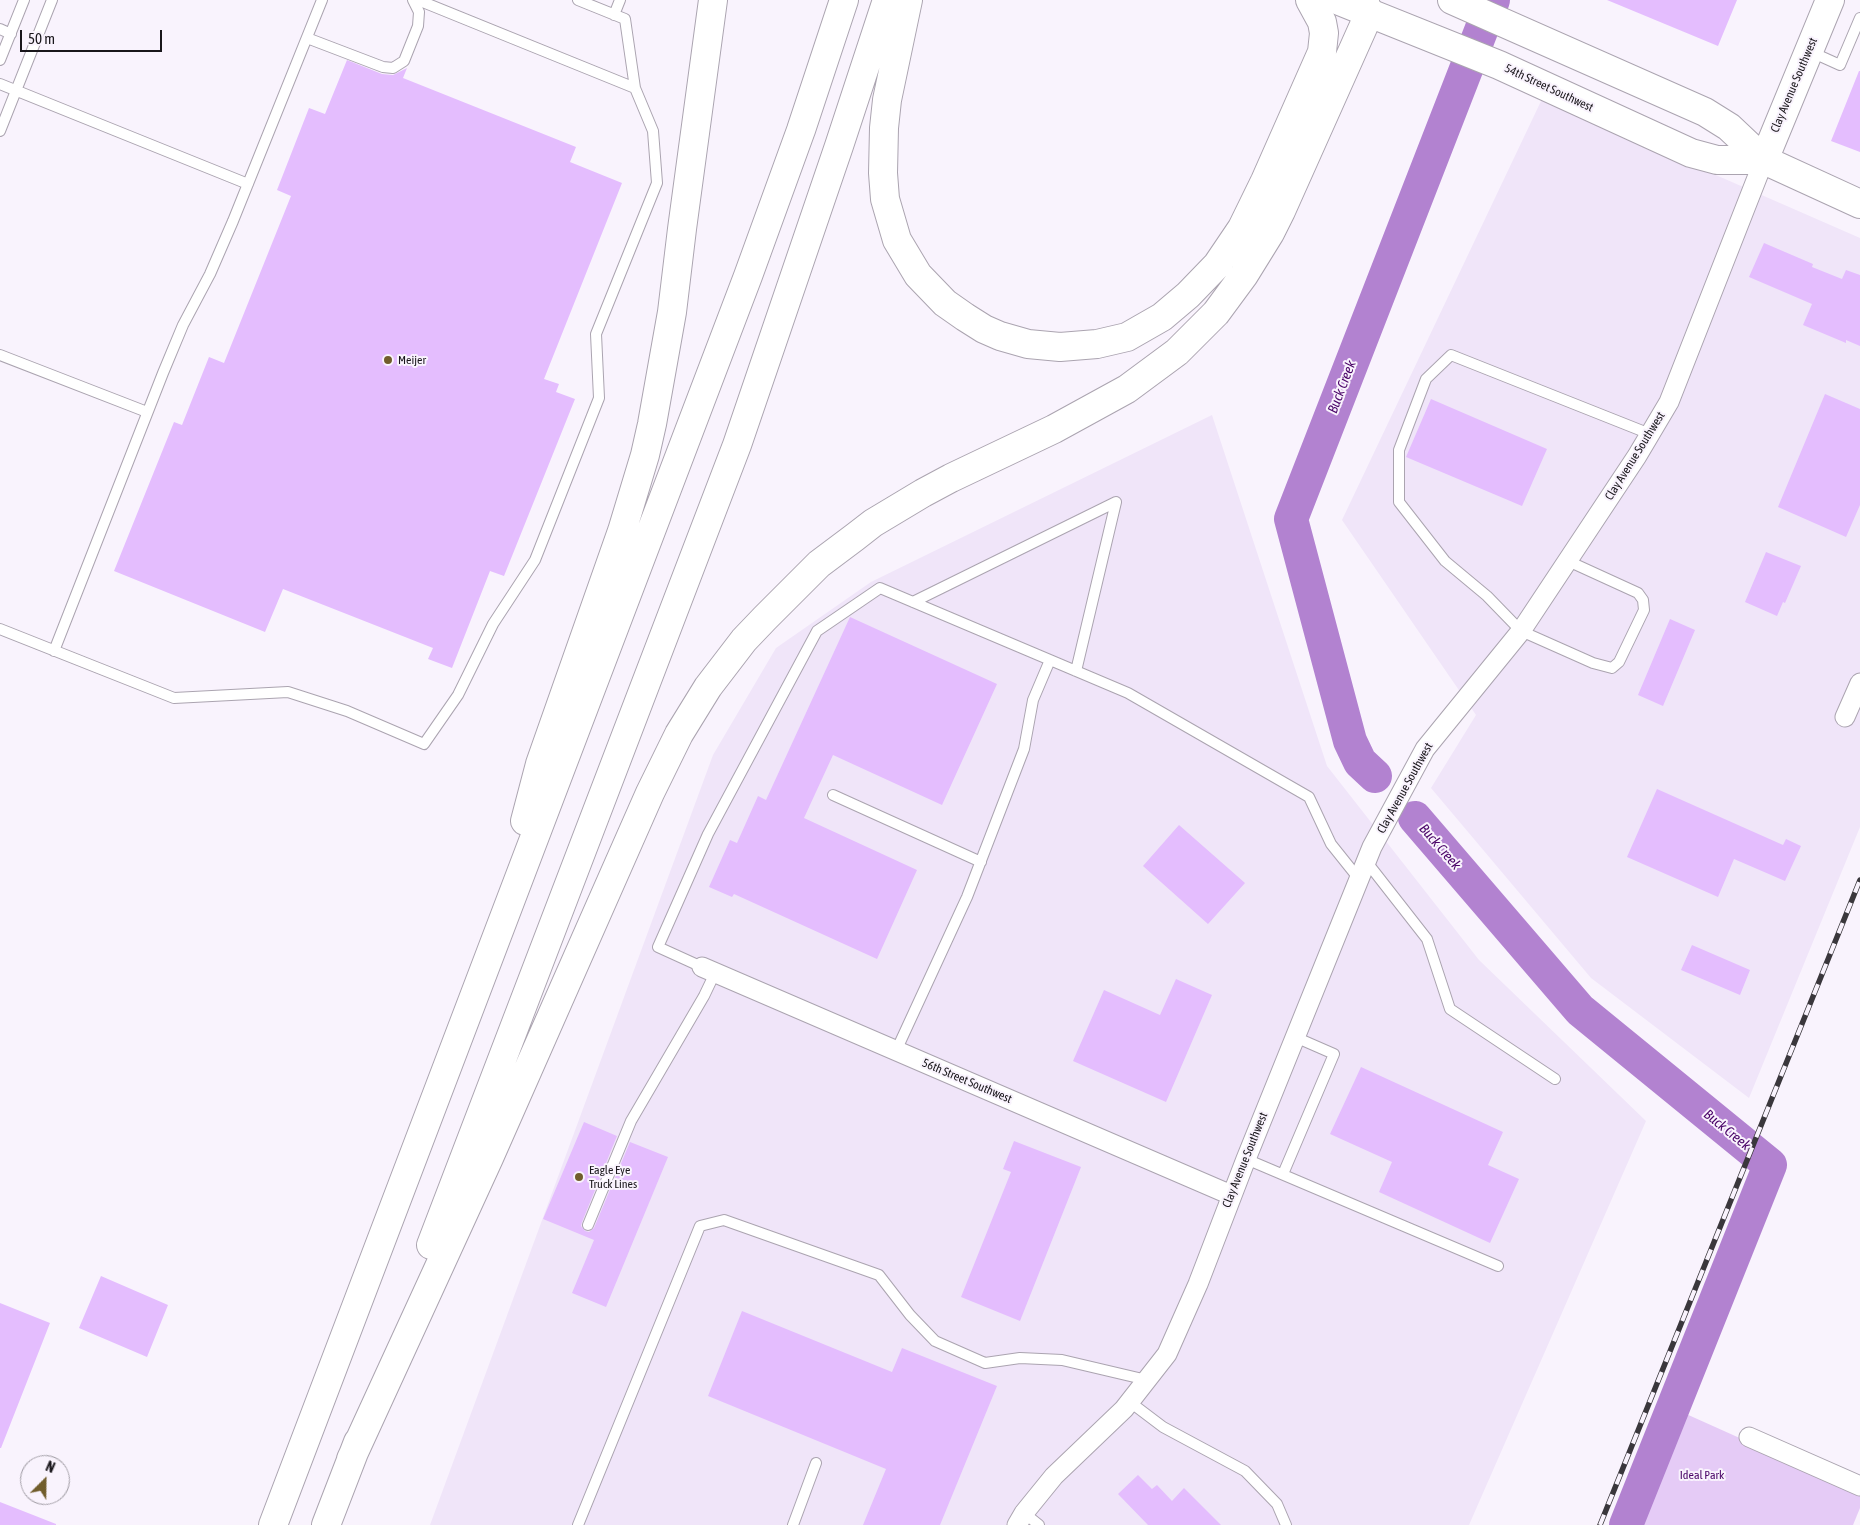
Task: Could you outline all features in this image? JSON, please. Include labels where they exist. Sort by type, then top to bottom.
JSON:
[{"type":"main road","points":[[502,922],[540,764],[622,531],[645,456],[657,401],[672,312],[713,0]]},
{"type":"main road","points":[[273,1525],[748,276],[844,0]]},
{"type":"main road","points":[[326,1525],[737,445],[833,164],[886,0]]},
{"type":"main road","points":[[908,0],[887,100],[884,128],[883,173],[885,200],[897,240],[918,275],[945,303],[965,317],[1000,336],[1028,344],[1060,347],[1097,344],[1127,337],[1162,317],[1188,296],[1217,265],[1242,228],[1265,182],[1322,52],[1324,33],[1322,22],[1310,0]]},
{"type":"main road","name":"54th Street Southwest","points":[[1338,0],[1366,7],[1696,154],[1717,160],[1764,160]]},
{"type":"main road","name":"Clay Avenue Southwest","points":[[1764,160],[1830,0]]},
{"type":"main road","name":"54th Street Southwest","points":[[1456,2],[1705,112],[1729,127],[1764,160],[1860,204]]},
{"type":"main road","points":[[351,1459],[474,1193],[650,793],[674,743],[708,687],[744,640],[790,592],[830,555],[873,523],[951,478],[1106,402],[1157,367],[1197,333],[1230,296],[1270,233],[1366,7]]},
{"type":"street","name":"Clay Avenue Southwest","points":[[1027,1521],[1054,1476],[1124,1409],[1167,1354],[1198,1284],[1231,1195],[1366,861],[1424,749],[1521,631],[1669,402],[1764,160]]},
{"type":"street","points":[[1845,716],[1860,683]]},
{"type":"street","name":"56th Street Southwest","points":[[709,970],[1231,1195]]},
{"type":"street","points":[[1749,1437],[1860,1486]]},
{"type":"lane","points":[[0,60],[24,0]]},
{"type":"lane","points":[[0,131],[52,0]]},
{"type":"lane","points":[[54,651],[147,412],[183,325],[210,274],[322,0]]},
{"type":"lane","points":[[307,38],[383,67],[393,68],[404,61],[418,26],[419,12],[413,0]]},
{"type":"lane","points":[[418,0],[635,88]]},
{"type":"lane","points":[[0,630],[174,698],[288,692],[347,711],[424,744],[458,695],[493,624],[535,560],[599,398],[596,334],[657,183],[653,130],[635,88],[625,19],[578,0]]},
{"type":"lane","points":[[614,15],[620,0]]},
{"type":"lane","points":[[1808,50],[1840,65],[1860,18]]},
{"type":"lane","points":[[0,30],[11,34]]},
{"type":"lane","points":[[0,84],[248,184]]},
{"type":"lane","points":[[0,355],[147,412]]},
{"type":"lane","points":[[1568,560],[1638,593],[1643,600],[1644,610],[1619,662],[1612,668],[1603,667],[1521,631],[1487,596],[1445,561],[1399,502],[1399,450],[1426,378],[1451,355],[1650,434]]},
{"type":"lane","points":[[914,602],[1116,502],[1076,671]]},
{"type":"lane","points":[[588,1225],[631,1121],[704,996],[709,970],[658,947],[708,834],[818,631],[880,588],[1128,693],[1310,798],[1331,844],[1359,879]]},
{"type":"lane","points":[[896,1051],[967,897],[981,862],[1024,749],[1033,700],[1050,660]]},
{"type":"lane","points":[[833,795],[981,862]]},
{"type":"lane","points":[[1366,861],[1428,939],[1450,1009],[1555,1079]]},
{"type":"lane","points":[[1283,1174],[1334,1054],[1294,1037]]},
{"type":"lane","points":[[1246,1159],[1498,1266]]},
{"type":"lane","points":[[578,1525],[700,1226],[724,1220],[879,1275],[910,1315],[935,1340],[986,1363],[1020,1358],[1062,1360],[1147,1380]]},
{"type":"lane","points":[[1130,1402],[1163,1426],[1245,1471],[1277,1504],[1286,1525]]},
{"type":"lane","points":[[793,1525],[816,1463]]},
{"type":"shaded area","points":[[1542,99],[1860,238],[1860,827],[1749,1098],[1591,978],[1431,788],[1476,715],[1342,520]]},
{"type":"shaded area","points":[[1212,415],[1327,766],[1479,960],[1646,1121],[1469,1525],[430,1525],[713,755],[776,648],[871,582]]},
{"type":"green space","name":"Ideal Park","points":[[1675,1409],[1860,1492],[1860,1508],[1853,1525],[1629,1525]]},
{"type":"building","points":[[1607,0],[1737,0],[1718,46]]},
{"type":"building","name":"Meijer","points":[[347,60],[382,74],[393,75],[407,68],[403,78],[576,147],[570,162],[622,183],[544,379],[559,384],[556,392],[575,399],[504,576],[490,571],[452,668],[428,659],[433,648],[283,589],[265,632],[114,571],[174,422],[182,425],[209,357],[224,363],[291,196],[277,190],[309,108],[325,114]]},
{"type":"building","points":[[1860,71],[1860,152],[1831,141]]},
{"type":"building","points":[[1764,243],[1813,264],[1812,267],[1842,279],[1846,270],[1860,275],[1860,346],[1846,340],[1846,343],[1803,325],[1812,304],[1749,277]]},
{"type":"building","points":[[1825,394],[1860,409],[1860,505],[1846,537],[1778,507]]},
{"type":"building","points":[[1431,399],[1547,449],[1522,506],[1406,457]]},
{"type":"building","points":[[1766,552],[1801,566],[1785,603],[1783,602],[1777,616],[1745,602]]},
{"type":"building","points":[[850,617],[997,684],[942,805],[833,755],[804,818],[917,870],[877,959],[734,894],[732,897],[709,887],[730,840],[737,843],[758,796],[766,800]]},
{"type":"building","points":[[1670,619],[1695,630],[1663,706],[1638,695]]},
{"type":"building","points":[[1657,789],[1783,845],[1786,839],[1801,846],[1785,881],[1734,859],[1718,897],[1627,857]]},
{"type":"building","points":[[1179,825],[1245,883],[1208,924],[1143,866]]},
{"type":"building","points":[[1692,945],[1750,970],[1740,995],[1681,970]]},
{"type":"building","points":[[1176,979],[1212,995],[1166,1102],[1073,1061],[1104,990],[1160,1015]]},
{"type":"building","points":[[1361,1067],[1503,1132],[1488,1165],[1519,1179],[1490,1243],[1379,1192],[1392,1162],[1330,1134]]},
{"type":"building","points":[[584,1122],[617,1136],[582,1222],[581,1226],[585,1231],[589,1232],[594,1228],[630,1142],[668,1157],[606,1307],[572,1293],[594,1240],[543,1219]]},
{"type":"building","points":[[1014,1141],[1081,1167],[1020,1321],[961,1297],[1011,1172],[1003,1169]]},
{"type":"building","points":[[101,1276],[168,1305],[147,1357],[79,1328]]},
{"type":"building","points":[[0,1303],[50,1323],[1,1448],[0,1448]]},
{"type":"building","points":[[742,1311],[892,1372],[902,1348],[997,1386],[940,1525],[863,1525],[886,1469],[708,1396]]},
{"type":"building","points":[[1138,1475],[1152,1489],[1157,1485],[1172,1501],[1184,1488],[1221,1525],[1148,1525],[1118,1494]]},
{"type":"building","points":[[0,1502],[56,1524],[56,1525],[0,1525]]},
{"type":"waterway","name":"Buck Creek","points":[[1375,776],[1360,762],[1350,741],[1291,519],[1493,0]]},
{"type":"waterway","name":"Buck Creek","points":[[1415,818],[1580,1010],[1770,1165],[1626,1525]]},
{"type":"railway","points":[[1600,1525],[1860,880]]},
{"type":"place","name":"Meijer","points":[[388,360]]},
{"type":"place","name":"Eagle Eye Truck Lines","points":[[579,1177]]}]
